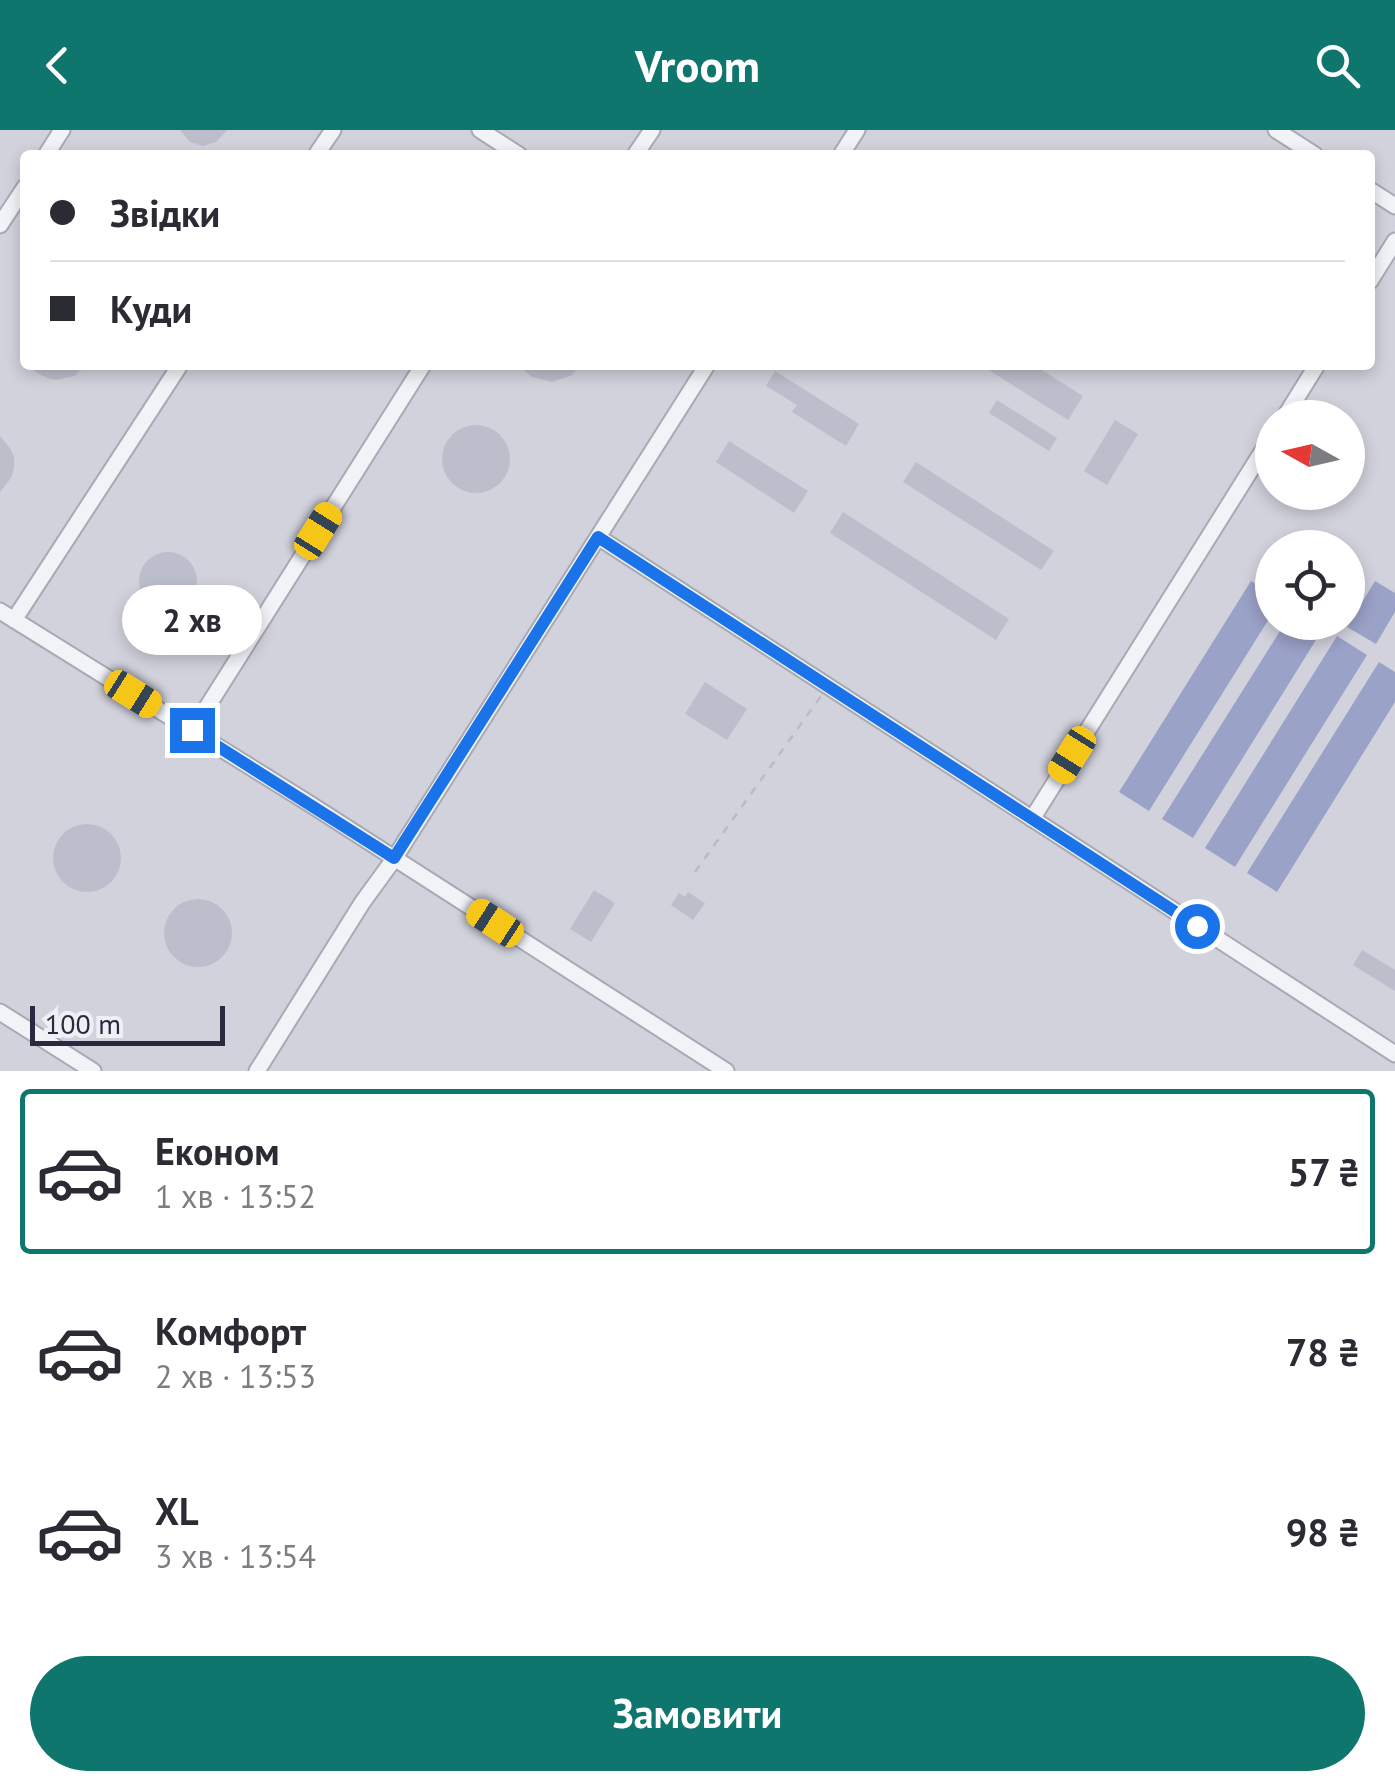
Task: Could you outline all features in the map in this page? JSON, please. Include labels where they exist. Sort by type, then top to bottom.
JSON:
[{"type":"lane","points":[[480,130],[511,150]]},
{"type":"lane","points":[[1276,130],[1307,150]]},
{"type":"lane","points":[[0,225],[20,195]]},
{"type":"lane","points":[[1375,273],[1395,241]]},
{"type":"lane","points":[[177,370],[7,615],[726,1071]]},
{"type":"lane","points":[[192,730],[420,370]]},
{"type":"lane","points":[[257,1071],[705,370]]},
{"type":"lane","points":[[1295,400],[1314,370]]},
{"type":"lane","points":[[1032,819],[1255,463]]},
{"type":"lane","points":[[598,537],[1395,1054]]},
{"type":"lane","points":[[0,1012],[93,1071]]},
{"type":"path","points":[[695,872],[828,686]]},
{"type":"shaded area","points":[[0,130],[1395,130],[1395,1071],[0,1071]]},
{"type":"water","points":[[1251,581],[1255,583],[1256,640],[1149,811],[1119,792]]},
{"type":"water","points":[[1375,581],[1395,593],[1395,612],[1376,644],[1365,638],[1365,597]]},
{"type":"water","points":[[1274,640],[1316,640],[1193,838],[1162,819]]},
{"type":"water","points":[[1335,640],[1343,640],[1367,655],[1235,867],[1205,848]]},
{"type":"water","points":[[1379,662],[1395,672],[1395,702],[1277,892],[1247,873]]},
{"type":"building","points":[[180,130],[227,130],[216,142],[203,146],[190,142]]},
{"type":"building","points":[[33,370],[81,370],[74,376],[47,378]]},
{"type":"building","points":[[524,370],[576,370],[552,382],[532,377]]},
{"type":"building","points":[[989,370],[1042,370],[1083,396],[1068,420]]},
{"type":"building","points":[[775,371],[859,424],[846,446],[792,412],[797,405],[766,386]]},
{"type":"building","points":[[997,400],[1057,438],[1049,451],[989,413]]},
{"type":"building","points":[[1115,420],[1138,434],[1107,485],[1084,471]]},
{"type":"building","points":[[476,425],[500,435],[510,459],[500,483],[476,493],[452,483],[442,459],[452,435]]},
{"type":"building","points":[[0,436],[14,457],[14,468],[0,492]]},
{"type":"building","points":[[729,441],[808,491],[794,513],[716,462]]},
{"type":"building","points":[[916,462],[1054,551],[1041,570],[903,482]]},
{"type":"building","points":[[843,512],[1009,619],[996,640],[830,533]]},
{"type":"building","points":[[168,552],[189,560],[197,581],[189,602],[168,610],[147,602],[139,581],[147,560]]},
{"type":"building","points":[[705,682],[747,709],[727,740],[685,714]]},
{"type":"building","points":[[87,824],[111,834],[121,858],[111,882],[87,892],[63,882],[53,858],[63,834]]},
{"type":"building","points":[[594,890],[615,903],[591,942],[570,929]]},
{"type":"building","points":[[688,892],[705,903],[693,920],[671,905],[679,893],[685,897]]},
{"type":"building","points":[[198,899],[222,909],[232,933],[222,957],[198,967],[174,957],[164,933],[174,909]]},
{"type":"building","points":[[1362,950],[1395,970],[1395,991],[1353,965]]},
{"type":"route","points":[[192,730],[394,858],[598,537],[1197,926]]}]
